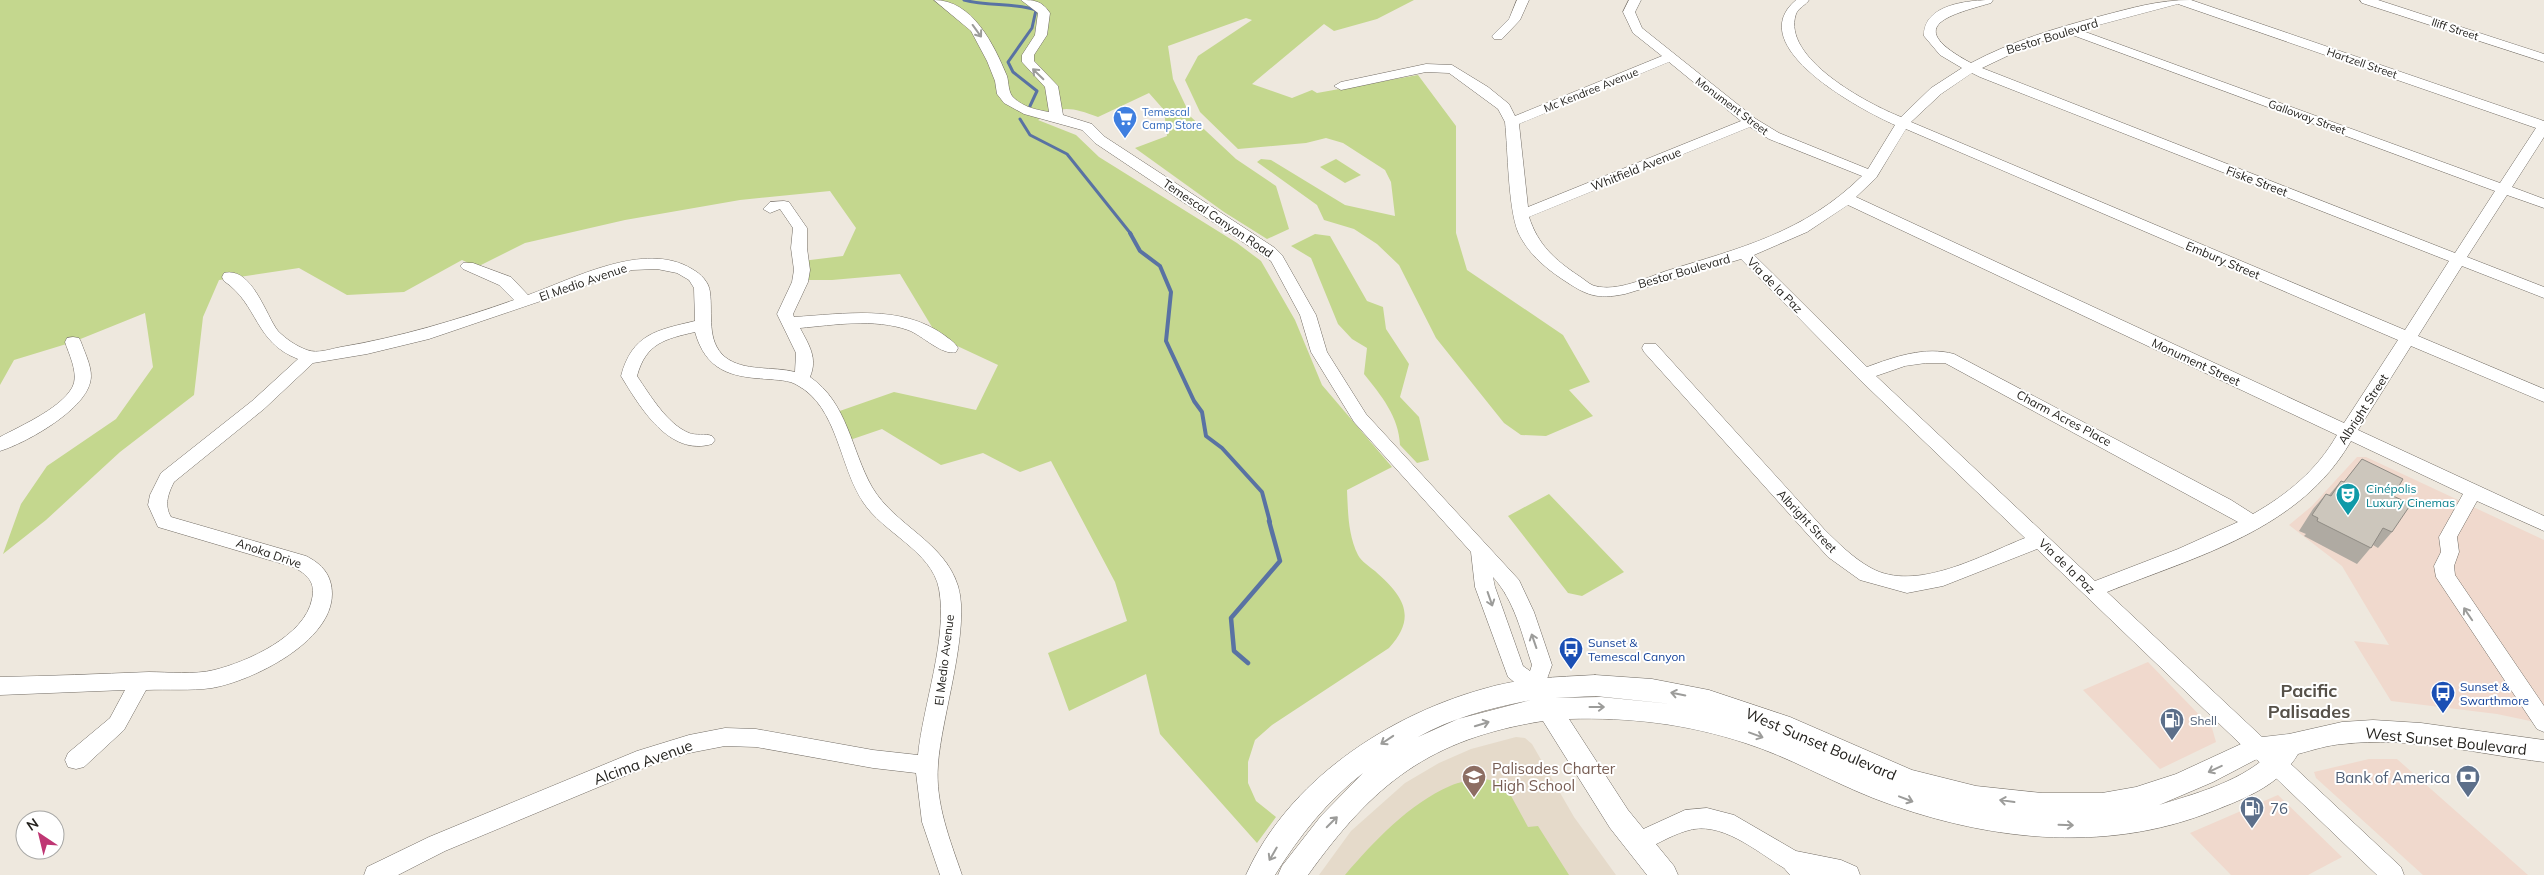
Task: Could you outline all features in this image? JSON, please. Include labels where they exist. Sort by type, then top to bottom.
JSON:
[{"type":"main road","name":"West Sunset Boulevard","points":[[1260,875],[1278,846],[1306,808],[1362,756],[1397,733],[1430,717],[1494,695],[1542,698],[1597,707],[1651,710],[1701,719],[1779,744],[1917,803],[1963,815],[2036,823],[2108,825],[2176,813],[2218,797],[2275,753],[2331,734],[2399,733],[2544,751]]},
{"type":"main road","name":"West Sunset Boulevard","points":[[1292,875],[1324,830],[1369,785],[1418,750],[1455,733],[1516,714],[1542,698]]},
{"type":"main road","points":[[1542,698],[1598,788],[1636,843],[1664,875]]},
{"type":"street","name":"Temescal Canyon Road","points":[[940,0],[964,16],[975,27],[987,46],[1003,83],[1002,90],[1006,98],[1034,115],[1057,117],[1087,127],[1100,140],[1270,251],[1277,258],[1308,315],[1319,352],[1360,418],[1512,585],[1524,612],[1542,665],[1542,698]]},
{"type":"street","points":[[1027,0],[1040,6],[1044,13],[1041,35],[1028,55],[1028,62],[1051,86],[1057,117]]},
{"type":"street","points":[[1498,36],[1515,20],[1523,0]]},
{"type":"street","name":"Monument Street","points":[[1636,0],[1629,12],[1637,30],[1669,58],[1751,122],[1799,148],[1871,175]]},
{"type":"street","points":[[1803,0],[1790,12],[1787,28],[1796,49],[1806,61],[1835,86],[1864,105],[1903,124]]},
{"type":"street","points":[[1971,68],[1946,54],[1935,44],[1930,36],[1930,27],[1937,17],[1987,0]]},
{"type":"street","name":"Bestor Boulevard","points":[[1512,122],[1521,215],[1526,232],[1538,251],[1577,282],[1591,291],[1614,291],[1744,254],[1801,231],[1848,199],[1871,175],[1903,124],[1935,92],[1971,68],[2024,42],[2178,0]]},
{"type":"street","name":"Hartzell Street","points":[[2178,0],[2544,126]]},
{"type":"street","name":"Iliff Street","points":[[2366,0],[2544,58]]},
{"type":"street","name":"Galloway Street","points":[[2069,30],[2544,204]]},
{"type":"street","name":"Mc Kendree Avenue","points":[[1512,122],[1669,58]]},
{"type":"street","points":[[1341,86],[1426,68],[1452,70],[1504,107],[1512,122]]},
{"type":"street","name":"Fiske Street","points":[[1971,68],[2544,293]]},
{"type":"street","name":"Whitfield Avenue","points":[[1521,215],[1751,122]]},
{"type":"street","name":"Embury Street","points":[[1903,124],[2544,396]]},
{"type":"street","name":"Albright Street","points":[[2092,590],[2255,524],[2310,484],[2324,468],[2347,433],[2460,260],[2544,126]]},
{"type":"street","name":"Monument Street","points":[[1848,199],[2544,524]]},
{"type":"street","points":[[770,209],[775,205],[784,205],[800,228],[801,237],[798,248],[802,270],[800,282],[785,314],[788,323],[804,350],[806,369],[801,379]]},
{"type":"street","name":"Via de la Paz","points":[[1744,254],[1864,374],[2092,590],[2275,753],[2392,875]]},
{"type":"street","name":"El Medio Avenue","points":[[309,357],[358,351],[402,342],[469,322],[615,269],[655,263],[689,272],[700,282],[704,293],[702,325],[708,350],[722,363],[761,374],[801,379],[820,393],[832,407],[850,459],[870,500],[922,547],[936,564],[947,584],[951,604],[948,642],[928,765],[928,799],[931,816],[951,875]]},
{"type":"street","points":[[468,266],[505,281],[525,302]]},
{"type":"street","points":[[230,277],[248,292],[277,340],[309,357]]},
{"type":"street","points":[[788,323],[887,318],[912,324],[935,334],[950,348]]},
{"type":"street","points":[[702,325],[662,334],[641,347],[631,360],[629,376],[648,403],[675,433],[690,440],[706,440]]},
{"type":"street","points":[[0,445],[52,416],[68,402],[82,384],[82,370],[72,342]]},
{"type":"street","name":"Albright Street","points":[[1650,348],[1817,534],[1835,552],[1868,575],[1907,585],[1936,580],[2041,540]]},
{"type":"street","name":"Charm Acres Place","points":[[1864,374],[1915,357],[1932,355],[1948,358],[2225,505],[2255,524]]},
{"type":"street","name":"Anoka Drive","points":[[0,686],[212,678],[243,669],[274,655],[297,637],[318,614],[324,590],[317,572],[299,561],[165,522],[157,512],[158,496],[167,478],[266,399],[290,378],[309,357]]},
{"type":"street","points":[[2473,492],[2450,533],[2450,552],[2444,566],[2444,571],[2451,586],[2496,654],[2544,722]]},
{"type":"street","points":[[1480,552],[1485,587],[1515,671],[1542,698]]},
{"type":"street","points":[[76,760],[116,724],[140,682]]},
{"type":"street","name":"Alcima Avenue","points":[[375,875],[437,844],[644,758],[689,744],[725,737],[756,738],[873,759],[928,765]]},
{"type":"street","points":[[1636,843],[1685,820],[1707,818],[1726,822],[1798,868],[1833,867],[1850,875]]},
{"type":"shaded area","points":[[2357,457],[2366,457],[2544,540],[2544,724],[2497,714],[2391,701],[2354,641],[2389,645],[2342,566],[2289,525],[2312,506]]},
{"type":"shaded area","points":[[2148,662],[2212,728],[2216,742],[2160,769],[2083,690]]},
{"type":"shaded area","name":"Palisades Charter High School","points":[[1516,737],[1525,738],[1532,744],[1574,817],[1616,875],[1319,875],[1351,831],[1405,783],[1439,763],[1471,749]]},
{"type":"shaded area","points":[[2369,759],[2397,759],[2528,875],[2423,875],[2316,778],[2314,772]]},
{"type":"shaded area","points":[[2278,795],[2342,857],[2308,875],[2231,875],[2190,833]]},
{"type":"green space","points":[[0,0],[1414,0],[1377,19],[1334,31],[1324,24],[1252,84],[1292,98],[1312,90],[1317,93],[1418,75],[1456,126],[1456,233],[1467,270],[1563,335],[1590,382],[1569,390],[1593,416],[1546,436],[1521,435],[1504,423],[1436,338],[1399,265],[1377,244],[1354,229],[1324,220],[1317,205],[1257,162],[1261,159],[1271,160],[1345,205],[1395,216],[1391,182],[1385,170],[1343,143],[1326,138],[1306,143],[1238,149],[1200,112],[1185,80],[1198,56],[1252,20],[1246,18],[1168,46],[1173,79],[1191,117],[1236,159],[1276,186],[1289,229],[1267,239],[1224,212],[1135,148],[1167,136],[1164,110],[1149,93],[1098,117],[1081,111],[1067,109],[1046,115],[1038,120],[1076,135],[1099,157],[1237,243],[1261,261],[1295,320],[1322,385],[1392,467],[1347,490],[1348,515],[1352,540],[1358,555],[1363,562],[1385,580],[1399,598],[1405,616],[1403,626],[1398,637],[1389,648],[1272,725],[1255,740],[1248,762],[1248,783],[1256,801],[1276,817],[1257,843],[1160,734],[1146,674],[1069,711],[1048,653],[1127,621],[1115,582],[1051,461],[1020,472],[983,453],[941,465],[882,429],[844,442],[834,413],[894,392],[976,410],[998,365],[938,337],[900,274],[832,280],[802,280],[802,261],[843,256],[856,228],[830,191],[740,200],[625,220],[525,243],[477,267],[462,260],[404,292],[347,295],[299,268],[219,280],[203,317],[194,395],[120,452],[46,520],[3,554],[21,504],[47,466],[116,419],[153,367],[145,313],[73,342],[14,360],[0,385]]},
{"type":"green space","points":[[1336,159],[1361,175],[1345,183],[1320,167]]},
{"type":"green space","points":[[1315,234],[1330,236],[1367,301],[1383,307],[1386,329],[1409,364],[1400,397],[1419,417],[1429,460],[1417,463],[1400,445],[1393,416],[1383,398],[1364,374],[1367,348],[1352,339],[1338,324],[1311,258],[1291,246]]},
{"type":"green space","points":[[1549,494],[1624,572],[1582,596],[1568,593],[1508,516]]},
{"type":"green space","points":[[1480,778],[1504,783],[1528,827],[1538,826],[1569,875],[1345,875],[1368,849],[1406,813],[1450,786]]},
{"type":"building","name":"Cinépolis Luxury Cinemas","points":[[2362,459],[2403,479],[2393,496],[2411,504],[2392,532],[2383,528],[2371,548],[2317,521],[2318,518],[2312,515],[2326,494],[2331,496],[2341,481],[2344,482]]},
{"type":"waterway","points":[[964,0],[1036,10],[1032,28],[1008,62],[1013,72],[1037,91],[1030,106]]},
{"type":"waterway","points":[[1020,119],[1030,135],[1067,154],[1131,234]]},
{"type":"waterway","points":[[1130,233],[1140,251],[1160,266],[1171,292],[1166,341],[1194,401],[1202,412],[1206,436],[1222,448],[1262,492],[1270,522]]},
{"type":"waterway","points":[[1248,663],[1234,651],[1231,618],[1280,561],[1269,521]]},
{"type":"place","name":"Temescal Camp Store","points":[[1125,139]]},
{"type":"place","name":"Cinépolis Luxury Cinemas","points":[[2348,516]]},
{"type":"place","name":"Sunset & Temescal Canyon","points":[[1571,670]]},
{"type":"place","name":"Sunset & Swarthmore","points":[[2443,714]]},
{"type":"place","name":"Shell","points":[[2172,741]]},
{"type":"place","name":"Palisades Charter High School","points":[[1474,798]]},
{"type":"place","name":"Bank of America","points":[[2468,798]]},
{"type":"place","name":"76","points":[[2252,829]]},
{"type":"district","name":"Pacific Palisades","points":[[2309,700]]}]
